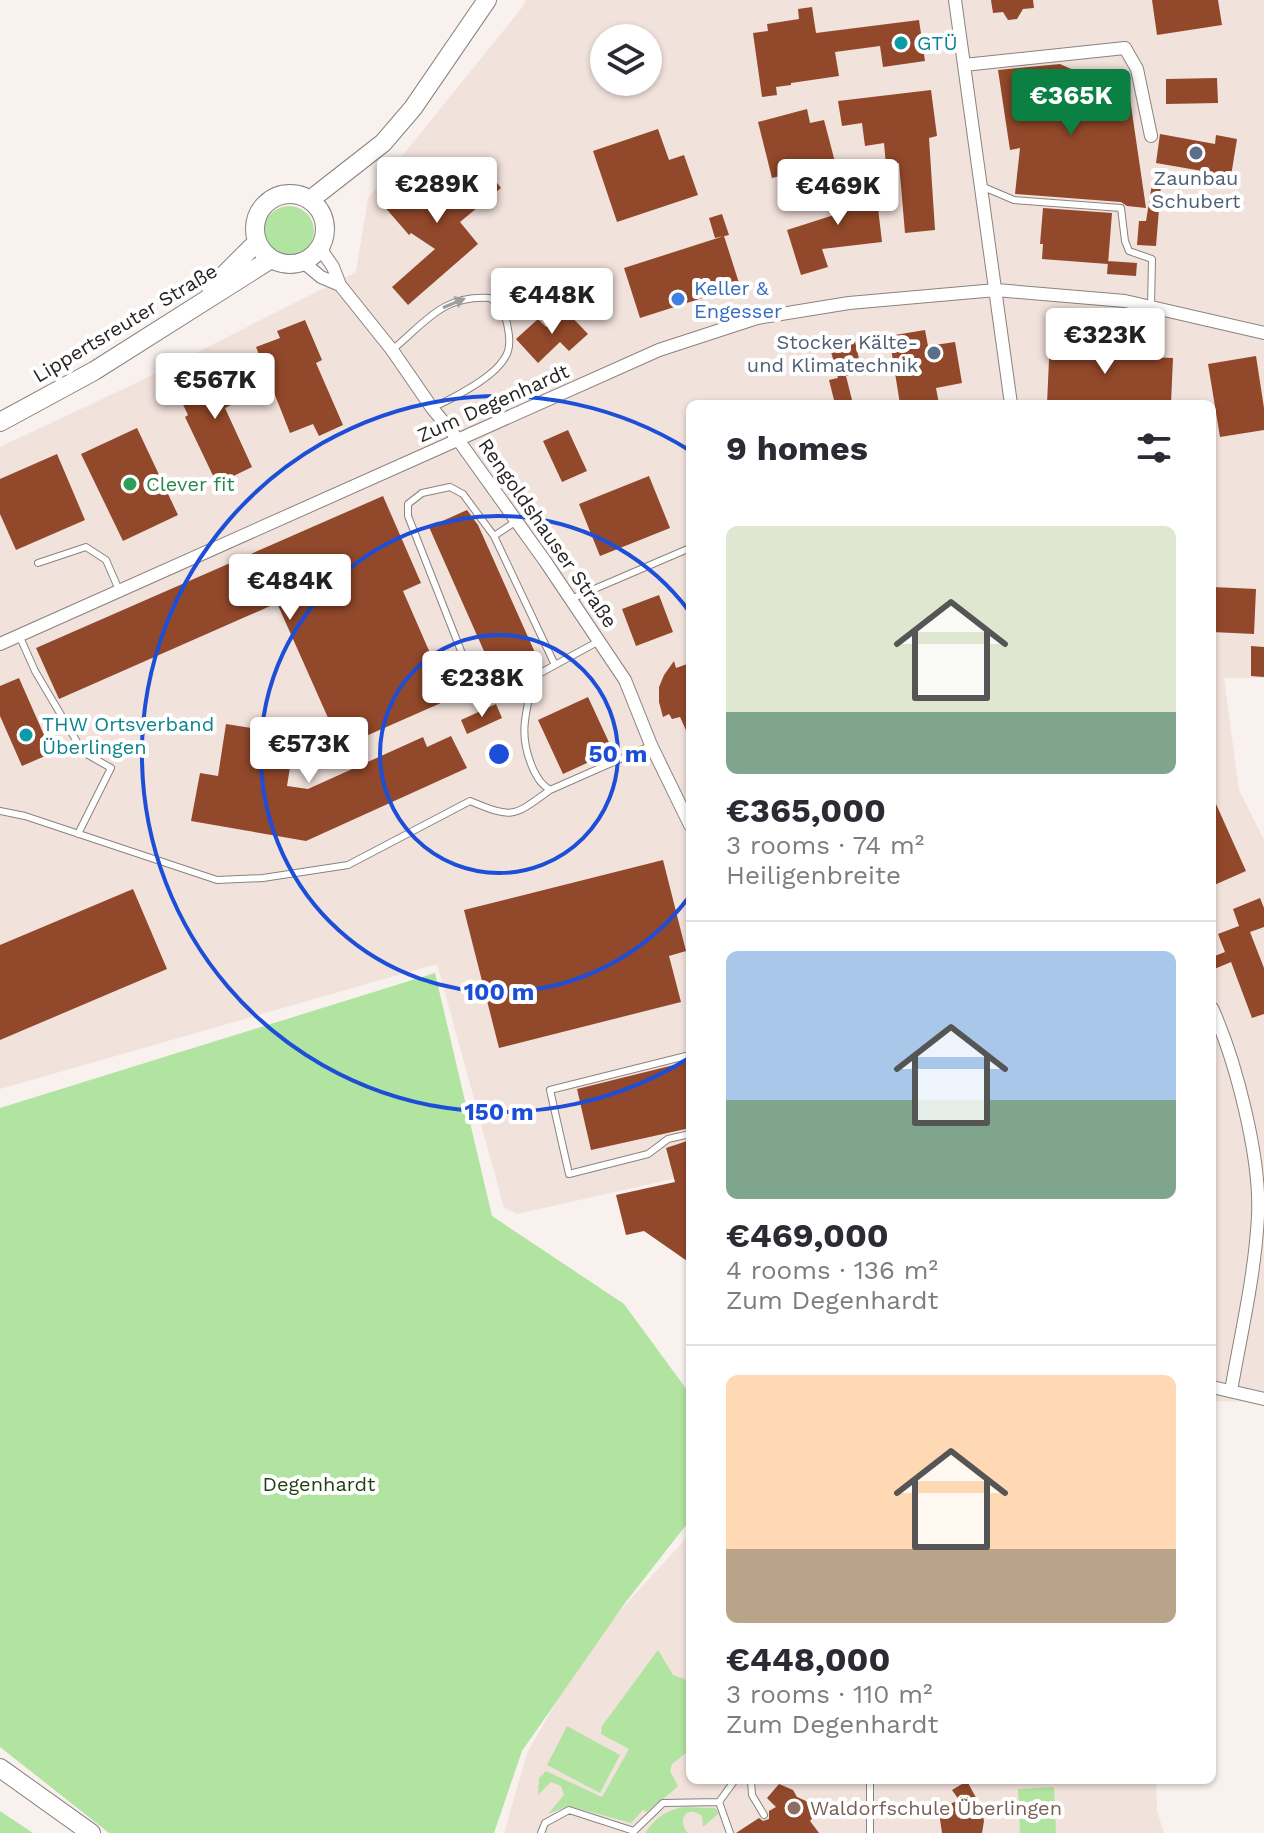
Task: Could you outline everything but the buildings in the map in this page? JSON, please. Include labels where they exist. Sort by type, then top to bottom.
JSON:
[{"type":"main road","points":[[315,206],[383,143],[413,108],[487,0]]},
{"type":"main road","points":[[289,194],[315,206],[325,233],[320,248],[303,262],[290,265],[271,259],[257,242],[256,220],[268,202],[289,194]]},
{"type":"main road","points":[[190,310],[257,242]]},
{"type":"main road","name":"Lippertsreuter Straße","points":[[0,422],[94,371],[271,259]]},
{"type":"main road","points":[[0,1768],[91,1833]]},
{"type":"street","points":[[955,0],[1010,400]]},
{"type":"street","points":[[964,65],[1125,48],[1137,69],[1151,136]]},
{"type":"street","name":"Rengoldshauser Straße","points":[[320,248],[333,267],[340,285],[392,350],[517,521],[625,680],[651,745],[686,817]]},
{"type":"street","name":"Rengoldshauser Straße","points":[[303,262],[321,277],[340,285]]},
{"type":"street","name":"Zum Degenhardt","points":[[0,644],[659,350],[757,318],[849,303],[996,290],[1125,301],[1264,333]]},
{"type":"street","points":[[1216,1017],[1241,1094],[1253,1152],[1258,1213],[1253,1265],[1231,1391]]},
{"type":"street","points":[[1216,1388],[1264,1399]]},
{"type":"lane","points":[[981,186],[1014,200],[1121,208],[1129,251],[1152,259],[1151,306]]},
{"type":"lane","points":[[392,350],[441,308],[463,298],[490,298],[503,309],[509,334],[509,347],[504,359],[484,377],[432,408]]},
{"type":"lane","points":[[555,665],[494,536],[463,494],[450,487],[422,493],[408,504],[408,516],[474,684],[488,696],[534,676],[555,665],[599,641]]},
{"type":"lane","points":[[494,536],[517,521]]},
{"type":"lane","points":[[38,563],[86,547],[106,560],[119,590]]},
{"type":"lane","points":[[571,599],[686,550]]},
{"type":"lane","points":[[19,635],[35,671],[83,752],[111,768],[78,834]]},
{"type":"lane","points":[[534,676],[523,733],[527,754],[541,784],[550,790]]},
{"type":"lane","points":[[0,811],[217,880],[263,878],[348,865],[470,801],[501,814],[523,811],[550,790],[651,745]]},
{"type":"lane","points":[[686,1056],[550,1090],[569,1174],[648,1154],[668,1139],[686,1135]]},
{"type":"lane","points":[[719,1802],[732,1784]]},
{"type":"lane","points":[[751,1784],[752,1795],[764,1815]]},
{"type":"lane","points":[[870,1784],[870,1833]]},
{"type":"lane","points":[[541,1833],[545,1823],[569,1810],[634,1832],[663,1803],[719,1802]]},
{"type":"lane","points":[[719,1802],[730,1833]]},
{"type":"shaded area","points":[[526,0],[1264,0],[1264,678],[1224,678],[1239,790],[1264,840],[1264,1402],[1216,1401],[1216,400],[686,400],[686,1176],[517,1214],[504,1208],[437,964],[0,1089],[0,447],[136,383],[356,272],[368,198]]},
{"type":"shaded area","points":[[686,1538],[686,1784],[1156,1784],[1157,1811],[1164,1833],[504,1833],[527,1753],[589,1645]]},
{"type":"green space","points":[[289,206],[307,213],[314,231],[307,249],[289,256],[271,249],[264,231],[271,213]]},
{"type":"green space","name":"Degenhardt","points":[[435,973],[492,1216],[624,1304],[686,1389],[686,1525],[625,1603],[522,1751],[494,1833],[109,1833],[0,1747],[0,1108]]},
{"type":"green space","points":[[658,1650],[673,1675],[686,1680],[686,1753],[672,1764],[670,1771],[678,1786],[647,1812],[643,1810],[631,1823],[569,1806],[548,1814],[564,1795],[561,1786],[551,1782],[538,1795],[539,1778],[546,1771],[602,1797],[629,1749],[601,1734],[602,1726]]},
{"type":"green space","points":[[567,1726],[620,1755],[600,1793],[547,1765]]},
{"type":"green space","points":[[1054,1787],[1056,1833],[1020,1833],[1018,1789]]},
{"type":"green space","points":[[683,1807],[715,1808],[719,1813],[703,1827],[702,1816],[688,1813],[683,1823],[688,1833],[645,1833],[661,1816]]},
{"type":"green space","points":[[0,1811],[33,1833],[0,1833]]},
{"type":"place","name":"GTÜ","points":[[901,43]]},
{"type":"place","name":"Zaunbau Schubert","points":[[1196,153]]},
{"type":"place","name":"Keller & Engesser","points":[[678,299]]},
{"type":"place","name":"Stocker Kälte- und Klimatechnik","points":[[934,353]]},
{"type":"place","name":"Clever fit","points":[[130,484]]},
{"type":"place","name":"THW Ortsverband Überlingen","points":[[26,735]]},
{"type":"place","name":"Waldorfschule Überlingen","points":[[794,1808]]}]
